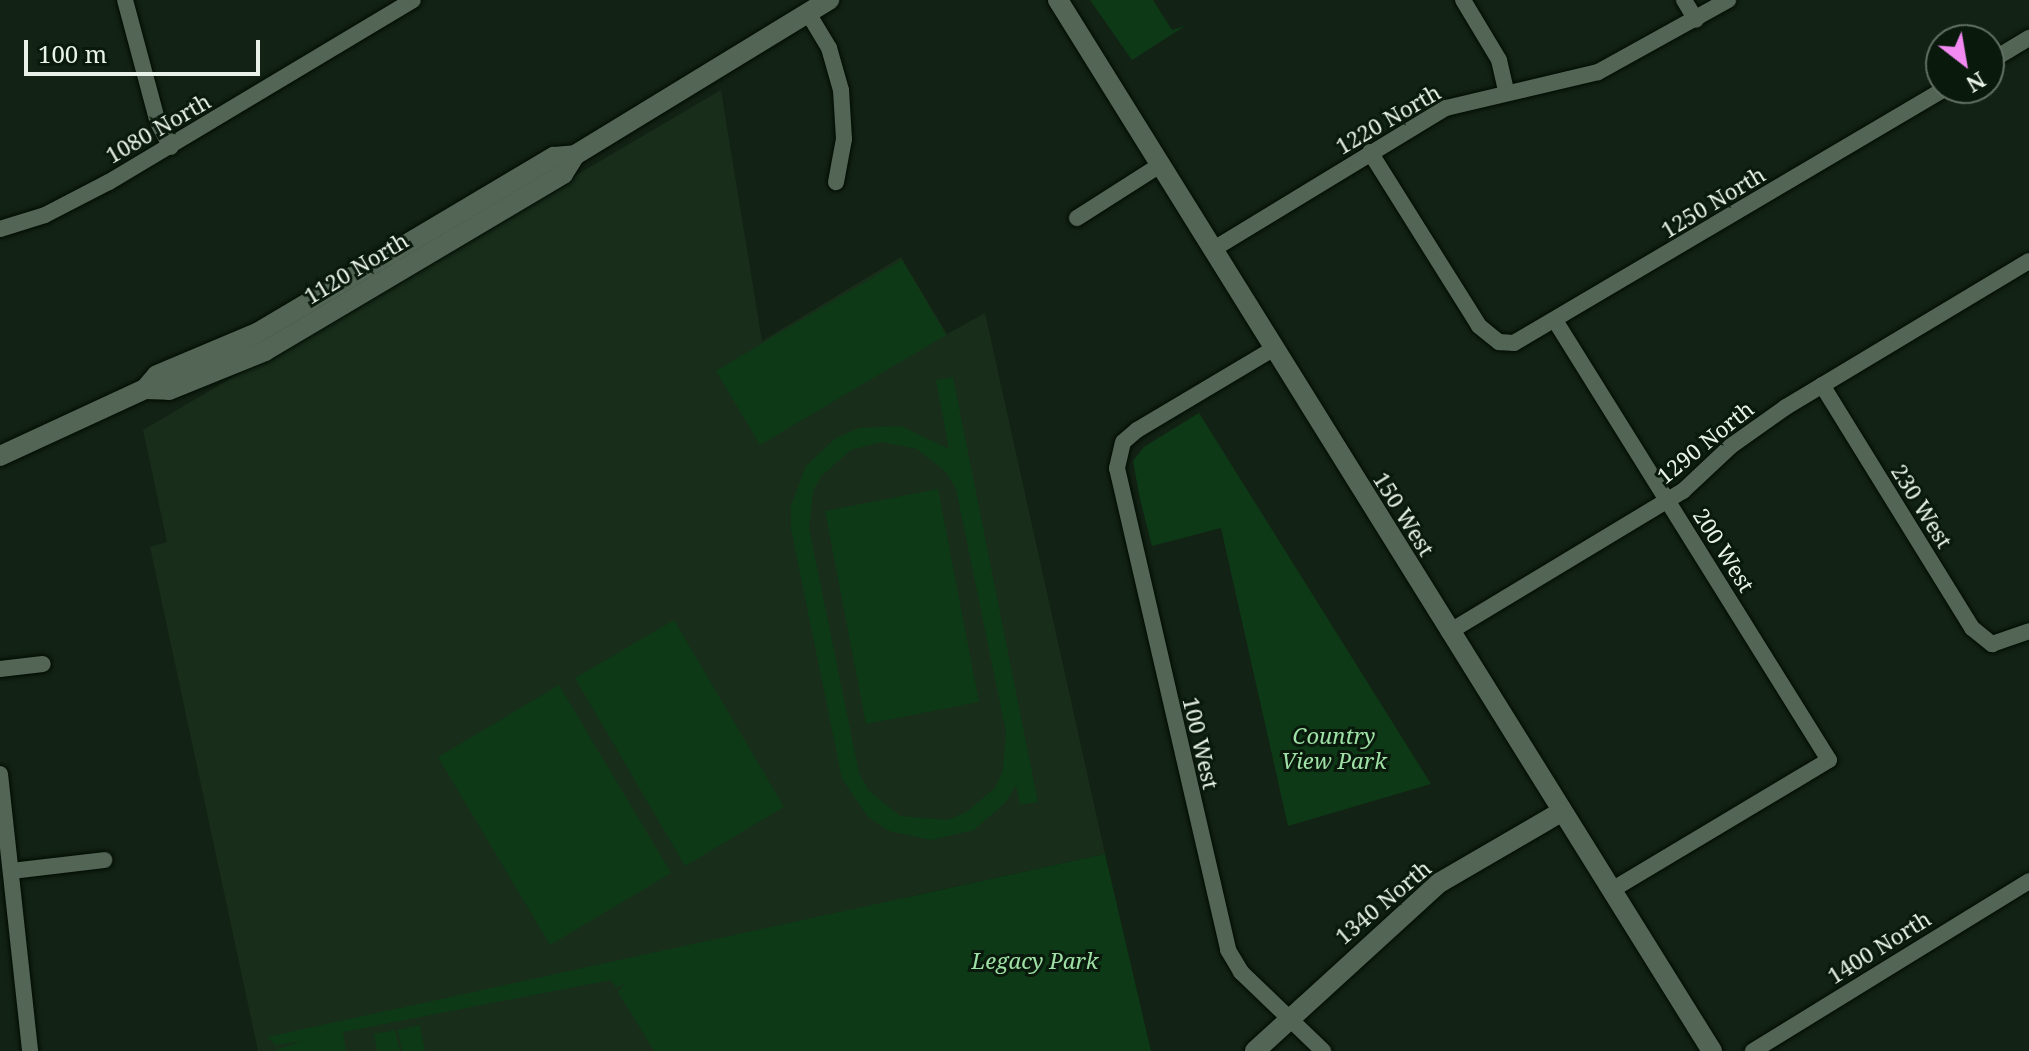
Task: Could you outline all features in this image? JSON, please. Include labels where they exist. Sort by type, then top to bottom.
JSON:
[{"type":"street","points":[[125,0],[158,123],[171,147]]},
{"type":"street","name":"1080 North","points":[[0,229],[45,215],[171,147],[413,0]]},
{"type":"street","name":"1120 North","points":[[0,456],[145,389],[169,390],[265,351],[563,174],[575,155],[829,0]]},
{"type":"street","name":"150 West","points":[[1058,0],[1712,1051]]},
{"type":"street","points":[[1463,0],[1499,60],[1506,91]]},
{"type":"street","points":[[1684,0],[1696,20]]},
{"type":"street","name":"1220 North","points":[[1212,250],[1446,108],[1506,91],[1598,72],[1728,0]]},
{"type":"street","points":[[808,13],[829,48],[841,90],[844,139],[836,182]]},
{"type":"street","points":[[2005,52],[2029,38]]},
{"type":"street","name":"1250 North","points":[[1370,152],[1479,326],[1499,342],[1522,340],[1925,101]]},
{"type":"street","points":[[1077,218],[1160,165]]},
{"type":"street","name":"1290 North","points":[[1449,632],[1667,501],[1755,427],[2029,261]]},
{"type":"street","name":"200 West","points":[[1556,322],[1829,760],[1612,890]]},
{"type":"street","name":"100 West","points":[[1273,349],[1137,430],[1117,455],[1224,936],[1241,972],[1323,1051]]},
{"type":"street","name":"230 West","points":[[1822,385],[1972,628],[1992,644],[2029,631]]},
{"type":"street","points":[[0,669],[43,664]]},
{"type":"street","points":[[0,774],[30,1051]]},
{"type":"street","name":"1340 North","points":[[1255,1051],[1439,883],[1561,812]]},
{"type":"street","points":[[11,871],[104,860]]},
{"type":"street","name":"1400 North","points":[[1753,1051],[2029,881]]},
{"type":"shaded area","points":[[721,90],[762,341],[901,257],[947,334],[985,313],[1105,854],[903,898],[942,1051],[258,1051],[150,547],[167,542],[143,430]]},
{"type":"green space","points":[[1090,0],[1153,0],[1172,30],[1185,26],[1132,60]]},
{"type":"green space","points":[[902,260],[946,335],[760,445],[716,371]]},
{"type":"green space","points":[[953,377],[1038,802],[1020,805],[1016,785],[1006,802],[974,830],[931,840],[889,831],[868,817],[842,779],[791,529],[791,506],[806,466],[836,438],[859,428],[901,426],[949,449],[936,380]],"holes":[[[882,442],[917,449],[946,472],[956,489],[1006,732],[1003,770],[995,788],[968,811],[948,820],[900,816],[869,791],[859,773],[809,528],[813,491],[821,476],[851,450]]]},
{"type":"green space","name":"Country View Park","points":[[1199,413],[1431,784],[1288,826],[1221,528],[1152,546],[1140,499],[1133,461],[1144,447]]},
{"type":"green space","points":[[938,489],[979,702],[866,724],[825,511]]},
{"type":"green space","points":[[674,620],[784,807],[685,866],[575,678]]},
{"type":"green space","points":[[559,685],[671,873],[550,945],[438,757]]},
{"type":"green space","name":"Legacy Park","points":[[1105,854],[1151,1051],[654,1051],[618,992],[624,984],[616,988],[611,980],[343,1032],[346,1051],[273,1051],[302,1041],[276,1045],[267,1037]]},
{"type":"green space","points":[[420,1025],[425,1051],[402,1051],[398,1030]]},
{"type":"green space","points":[[395,1030],[400,1051],[377,1051],[374,1034]]}]
